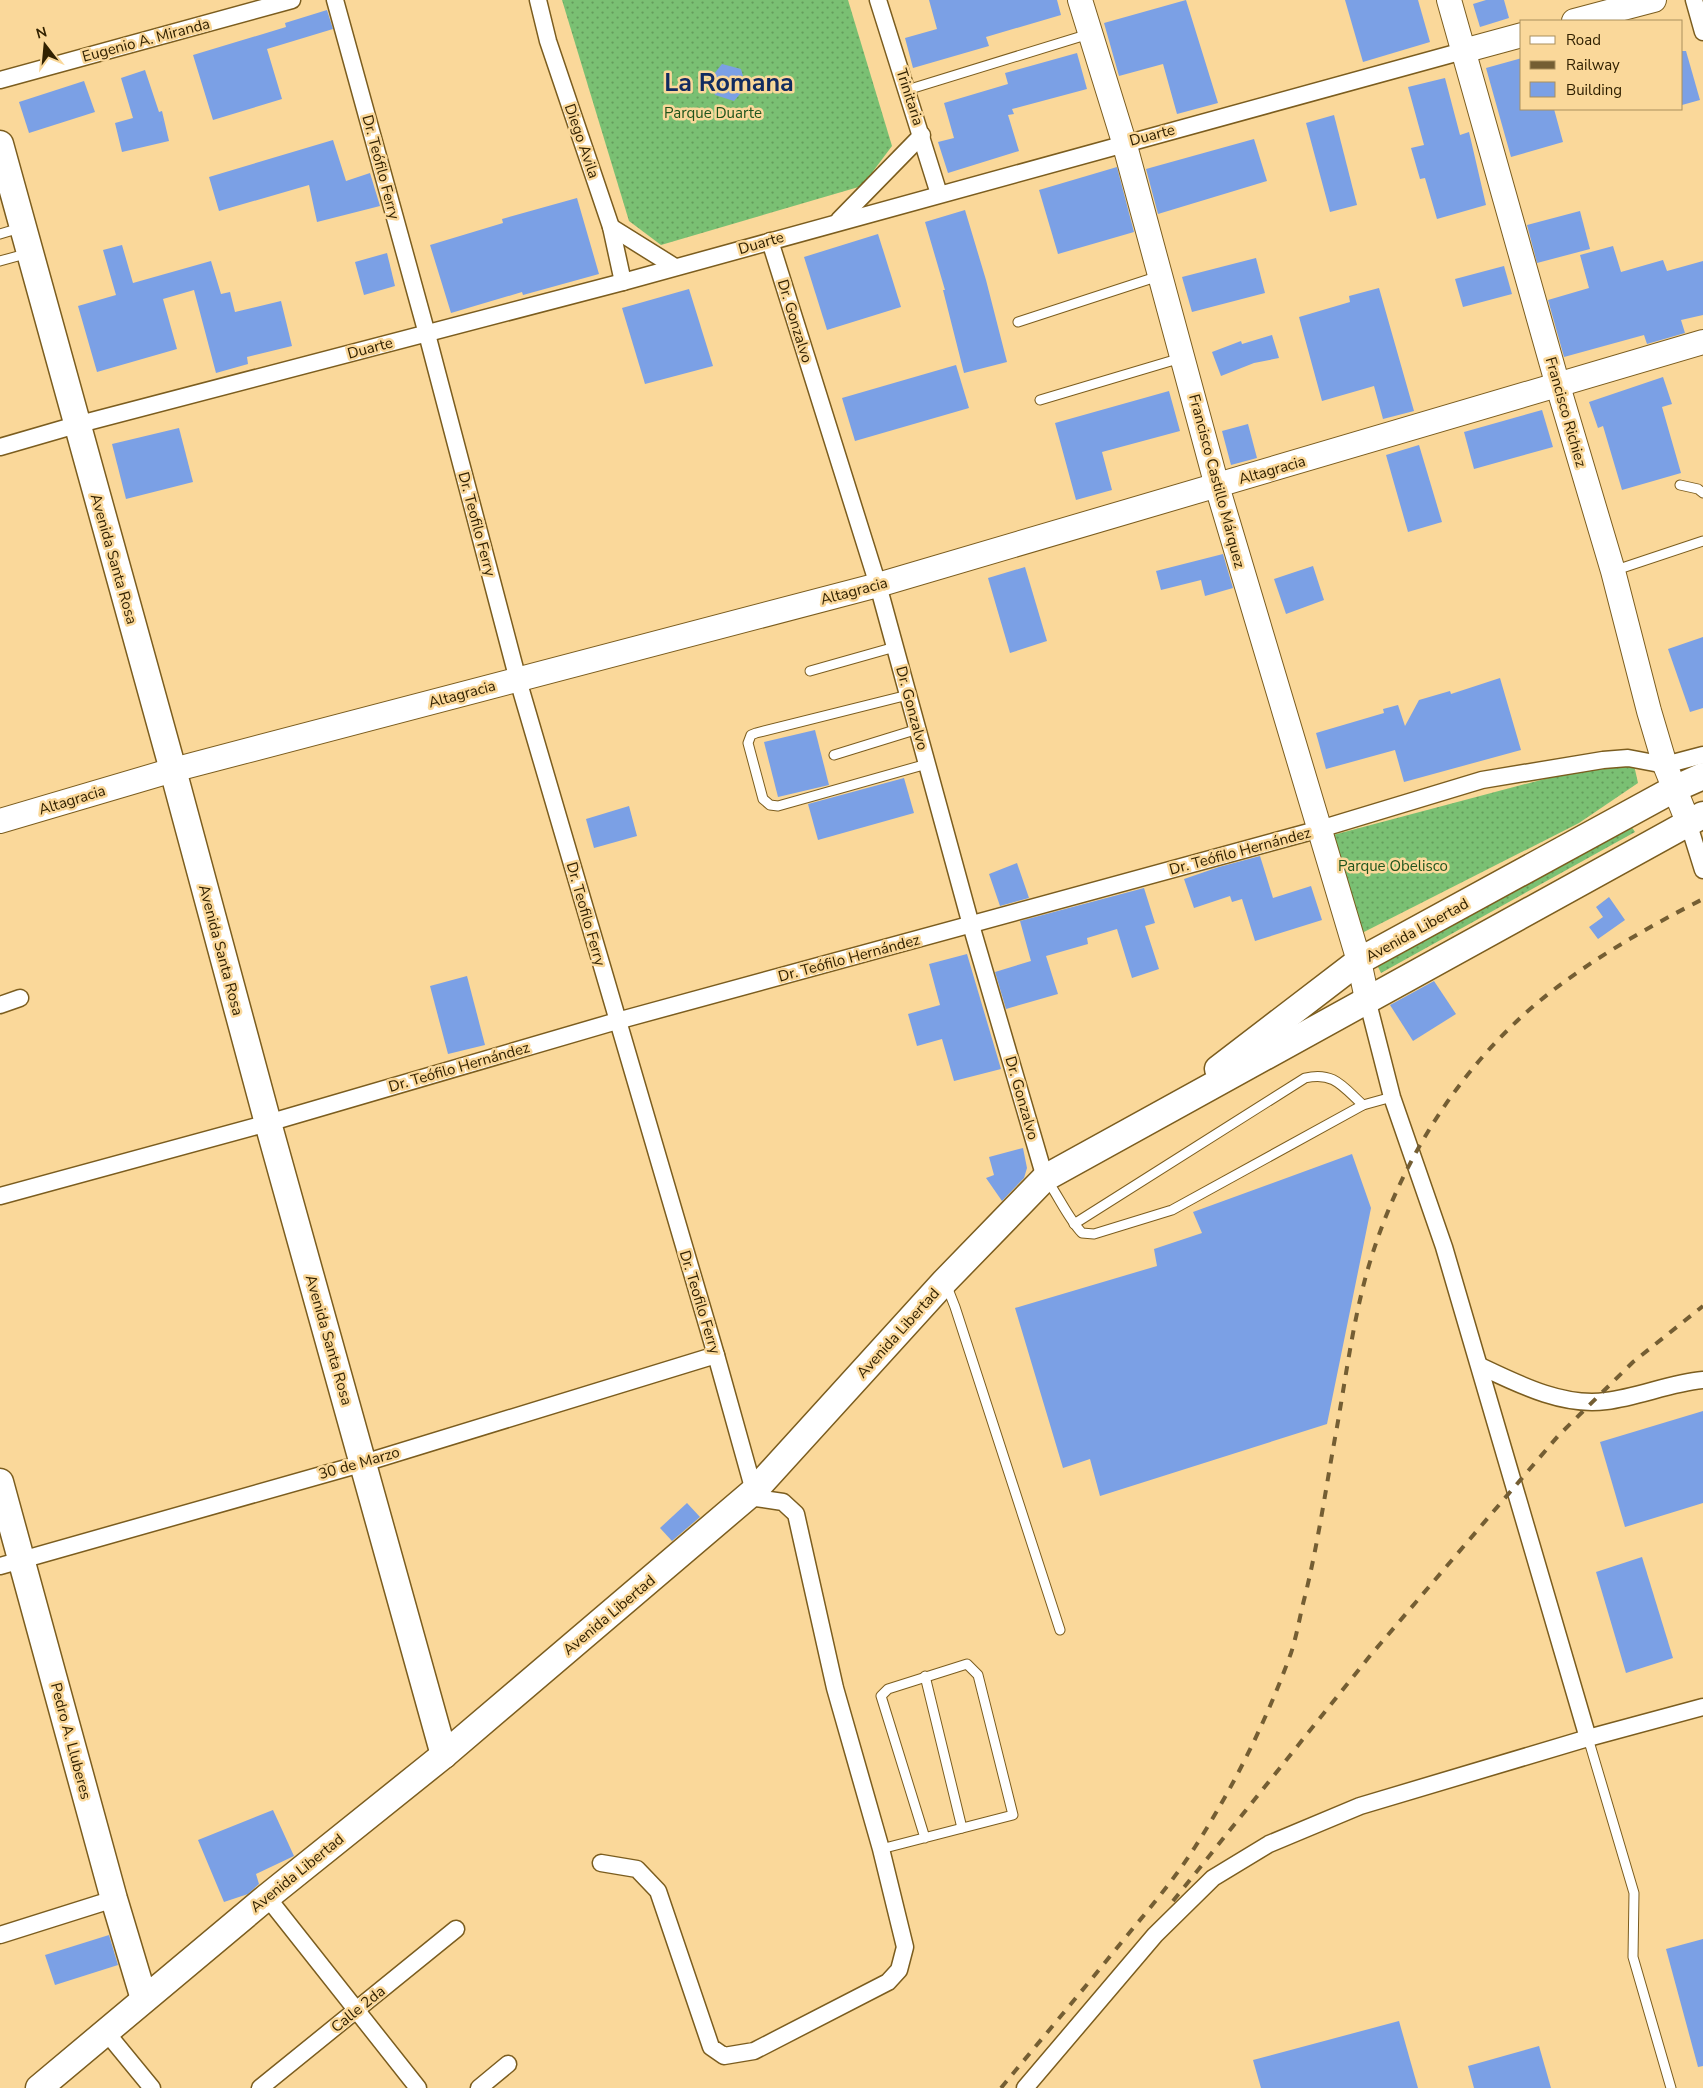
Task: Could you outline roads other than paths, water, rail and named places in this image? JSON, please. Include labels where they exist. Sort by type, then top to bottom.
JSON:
[{"type":"main road","name":"Francisco Castillo Márquez","points":[[1080,0],[1124,142],[1184,358],[1216,486],[1320,829],[1359,962],[1367,999]]},
{"type":"main road","name":"Francisco Richiez","points":[[1449,0],[1558,386],[1613,571],[1670,777],[1695,818]]},
{"type":"main road","points":[[1578,20],[1654,0]]},
{"type":"main road","name":"Duarte","points":[[1463,51],[1520,36]]},
{"type":"main road","name":"Avenida Santa Rosa","points":[[0,144],[11,231],[30,253],[76,425],[173,770],[268,1123],[444,1755]]},
{"type":"main road","name":"Altagracia","points":[[0,821],[173,770],[878,585],[1703,342]]},
{"type":"main road","name":"Avenida Libertad","points":[[1152,1119],[1359,962],[1670,777],[1703,776]]},
{"type":"main road","name":"Avenida Libertad","points":[[39,2088],[267,1897],[444,1755],[754,1492],[945,1281],[1045,1178],[1695,818]]},
{"type":"main road","name":"Pedro A. Lluberes","points":[[0,1482],[11,1563],[144,1999]]},
{"type":"street","name":"Eugenio A. Miranda","points":[[0,80],[292,0]]},
{"type":"street","name":"Dr. Teófilo Ferry","points":[[335,0],[427,334]]},
{"type":"street","name":"Diego Avila","points":[[538,0],[548,41],[611,227],[623,282]]},
{"type":"street","points":[[548,41],[550,0]]},
{"type":"street","name":"Trinitaria","points":[[878,0],[939,194]]},
{"type":"street","points":[[1694,0],[1703,32]]},
{"type":"street","name":"Duarte","points":[[0,447],[76,425],[623,282],[1124,142],[1463,51]]},
{"type":"street","points":[[837,222],[922,135]]},
{"type":"street","points":[[611,227],[675,267]]},
{"type":"street","name":"Dr. Gonzalvo","points":[[770,241],[878,585],[971,925],[1045,1178]]},
{"type":"street","name":"Dr. Teofilo Ferry","points":[[427,334],[518,680],[716,1355],[754,1492]]},
{"type":"street","name":"Dr. Teófilo Hernández","points":[[0,1196],[268,1123],[617,1021],[1320,829],[1482,780],[1628,758],[1670,777],[1703,755]]},
{"type":"street","points":[[1695,818],[1703,870]]},
{"type":"street","points":[[0,1005],[20,998]]},
{"type":"street","points":[[1367,999],[1392,1097],[1444,1247],[1588,1738]]},
{"type":"street","name":"30 de Marzo","points":[[11,1563],[364,1463],[716,1355]]},
{"type":"street","points":[[1480,1366],[1515,1382],[1558,1397],[1590,1403],[1608,1401],[1684,1382],[1703,1380]]},
{"type":"street","points":[[601,1863],[637,1869],[658,1891],[711,2047],[724,2056],[754,2051],[888,1982],[899,1970],[905,1946],[881,1849],[836,1688],[796,1514],[785,1503],[757,1498],[754,1492]]},
{"type":"street","points":[[1025,2088],[1155,1935],[1213,1878],[1269,1844],[1360,1806],[1703,1706]]},
{"type":"street","points":[[267,1897],[358,2009],[418,2088]]},
{"type":"street","points":[[0,1935],[114,1899]]},
{"type":"street","name":"Calle 2da","points":[[260,2088],[456,1929]]},
{"type":"street","points":[[106,2032],[152,2088]]},
{"type":"street","points":[[479,2088],[508,2064]]},
{"type":"lane","points":[[907,90],[1090,33]]},
{"type":"lane","points":[[0,261],[30,253]]},
{"type":"lane","points":[[1018,322],[1161,276]]},
{"type":"lane","points":[[1040,400],[1184,358]]},
{"type":"lane","points":[[1680,485],[1698,488],[1703,493]]},
{"type":"lane","points":[[1613,571],[1703,541]]},
{"type":"lane","points":[[810,671],[895,647]]},
{"type":"lane","points":[[908,695],[756,733],[751,736],[748,743],[764,799],[770,805],[778,806],[927,764]]},
{"type":"lane","points":[[834,754],[918,729]]},
{"type":"lane","points":[[1074,1224],[1305,1078],[1318,1075],[1336,1080],[1363,1105]]},
{"type":"lane","points":[[1045,1178],[1062,1200],[1074,1224],[1082,1233],[1094,1234],[1172,1210],[1363,1105],[1392,1097]]},
{"type":"lane","points":[[945,1281],[1060,1630]]},
{"type":"lane","points":[[881,1849],[925,1838],[1013,1815],[978,1675],[967,1664],[888,1689],[881,1696],[925,1838]]},
{"type":"lane","points":[[925,1676],[962,1828]]},
{"type":"lane","points":[[1588,1738],[1634,1893],[1633,1957],[1671,2088]]},
{"type":"railway","points":[[1001,2088],[1177,1873],[1223,1801],[1260,1729],[1291,1653],[1296,1635],[1317,1538],[1354,1330],[1367,1272],[1392,1202],[1425,1136],[1445,1105],[1491,1047],[1537,1003],[1582,969],[1655,924],[1703,899]]},
{"type":"railway","points":[[1173,1901],[1369,1657],[1558,1436],[1633,1362],[1703,1306]]},
{"type":"district","name":"La Romana","points":[[729,82]]},
{"type":"park label","name":"Parque Duarte","points":[[713,113]]},
{"type":"park label","name":"Parque Obelisco","points":[[1393,866]]}]
